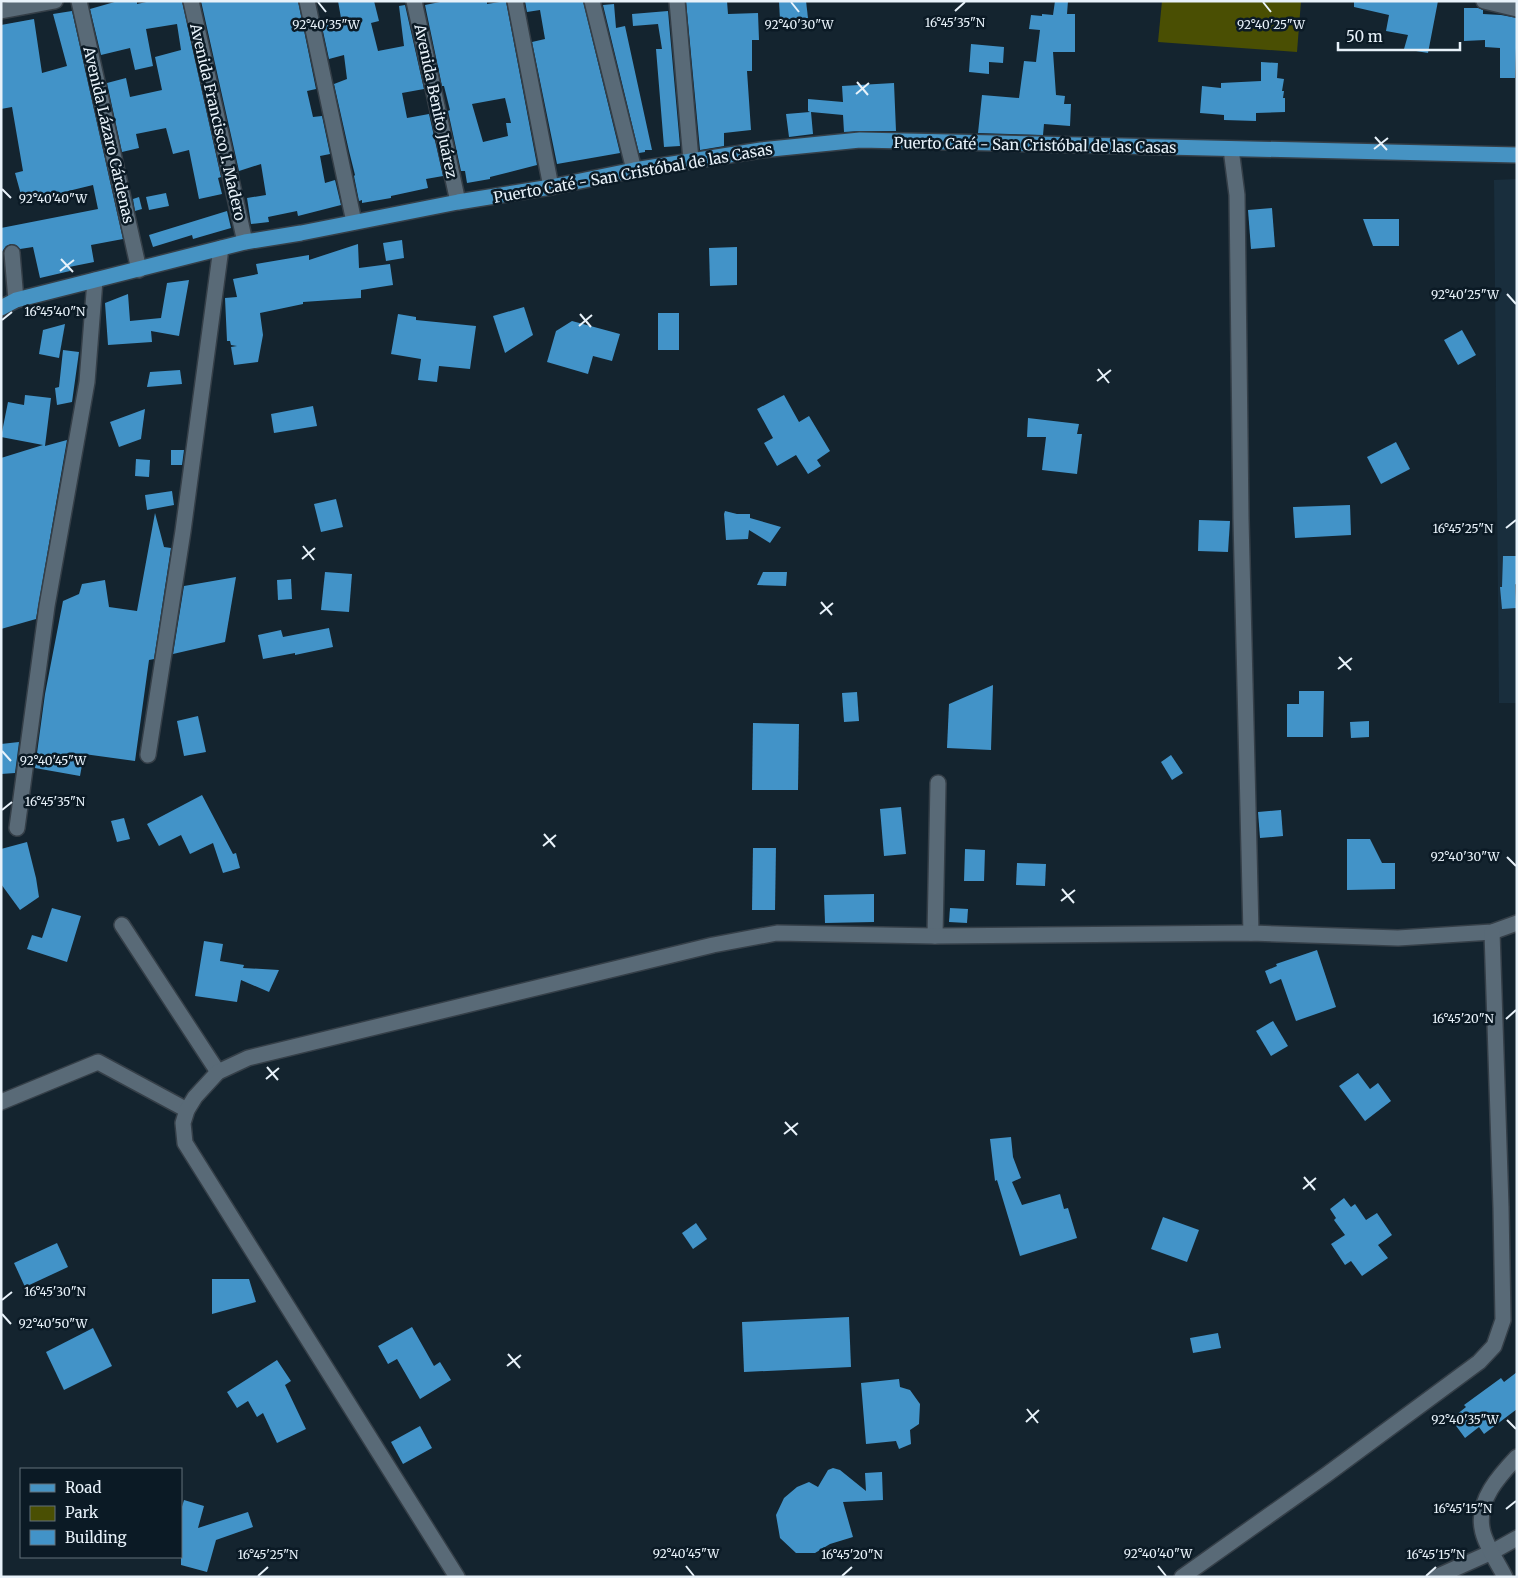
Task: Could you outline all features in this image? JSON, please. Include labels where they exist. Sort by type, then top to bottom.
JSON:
[{"type":"main road","name":"Puerto Caté - San Cristóbal de las Casas","points":[[1,308],[16,300],[245,242],[301,234],[458,202],[551,187],[691,160],[761,150],[860,140],[1517,155]]},
{"type":"street","points":[[7,7],[55,1]]},
{"type":"street","name":"Avenida Lázaro Cárdenas","points":[[79,1],[139,270]]},
{"type":"street","name":"Avenida Francisco I. Madero","points":[[191,1],[245,242]]},
{"type":"street","points":[[307,1],[354,222]]},
{"type":"street","name":"Avenida Benito Juárez","points":[[414,1],[458,202]]},
{"type":"street","points":[[515,1],[551,187]]},
{"type":"street","points":[[592,1],[634,170]]},
{"type":"street","points":[[677,1],[691,160]]},
{"type":"street","points":[[1484,1],[1517,9]]},
{"type":"street","points":[[1230,149],[1237,195],[1241,519],[1251,932]]},
{"type":"street","points":[[148,755],[183,530],[222,248]]},
{"type":"street","points":[[12,253],[16,300]]},
{"type":"street","points":[[18,828],[47,606],[87,382],[95,280]]},
{"type":"street","points":[[935,936],[938,784]]},
{"type":"street","points":[[457,1577],[185,1143],[183,1123],[187,1110],[195,1097],[218,1072],[248,1058],[713,945],[777,933],[935,936],[1251,932],[1398,938],[1492,932],[1517,923]]},
{"type":"street","points":[[122,925],[218,1072]]},
{"type":"street","points":[[1182,1577],[1479,1362],[1494,1346],[1503,1320],[1492,932]]},
{"type":"street","points":[[1,1102],[98,1062],[187,1110]]},
{"type":"street","points":[[1505,1577],[1482,1528],[1481,1507],[1496,1481],[1517,1458]]},
{"type":"street","points":[[1436,1577],[1492,1552],[1517,1538]]},
{"type":"shaded area","points":[[1517,179],[1517,703],[1499,703],[1494,180]]},
{"type":"green space","points":[[1162,1],[1301,1],[1297,52],[1158,42]]},
{"type":"building","points":[[118,1],[137,1],[137,4],[151,1],[182,1],[221,177],[218,178],[222,194],[199,199],[189,150],[173,154],[166,128],[136,134],[139,148],[122,152],[107,83],[126,78],[130,97],[162,90],[155,57],[181,50],[177,24],[146,29],[153,66],[135,70],[130,48],[101,55],[90,9]]},
{"type":"building","points":[[201,1],[298,1],[316,89],[307,91],[313,117],[322,116],[330,154],[320,156],[325,183],[335,180],[341,205],[298,216],[297,211],[268,217],[269,222],[251,224],[247,198],[266,195],[261,164],[239,171]]},
{"type":"building","points":[[338,1],[374,1],[379,21],[371,23],[378,51],[404,46],[399,6],[405,5],[424,89],[402,93],[407,118],[429,114],[443,176],[426,179],[428,188],[391,196],[391,198],[362,203],[362,200],[359,201],[355,175],[334,84],[347,79],[344,55],[329,59],[321,22],[341,18]]},
{"type":"building","points":[[445,1],[487,1],[487,4],[506,1],[537,165],[490,177],[490,179],[467,183],[465,171],[461,171],[448,111],[450,110],[444,86],[442,86],[425,5]],"holes":[[[505,98],[511,123],[506,123],[508,136],[483,142],[472,104]]]},
{"type":"building","points":[[525,1],[583,1],[620,153],[557,164],[532,42],[545,39],[540,10],[527,12]]},
{"type":"building","points":[[686,1],[727,1],[728,14],[758,13],[759,40],[752,40],[752,71],[747,71],[751,130],[724,133],[724,146],[700,150]]},
{"type":"building","points":[[779,1],[806,1],[808,18],[780,20]]},
{"type":"building","points":[[1055,1],[1068,1],[1067,14],[1075,14],[1075,52],[1053,52],[1056,95],[1065,96],[1064,104],[1071,104],[1070,126],[1044,124],[1043,135],[978,133],[982,95],[1019,98],[1024,61],[1036,62],[1040,30],[1029,29],[1031,15],[1053,15]]},
{"type":"building","points":[[1354,1],[1438,1],[1428,53],[1404,49],[1408,35],[1386,31],[1389,15],[1354,7]]},
{"type":"building","points":[[614,4],[616,28],[625,26],[652,150],[645,150],[645,152],[639,153],[603,5]]},
{"type":"building","points":[[1464,8],[1478,8],[1483,10],[1483,14],[1517,18],[1515,78],[1500,78],[1500,48],[1485,47],[1485,40],[1464,41]]},
{"type":"building","points":[[72,11],[123,239],[91,245],[94,262],[69,267],[70,271],[40,278],[33,247],[20,249],[16,245],[11,244],[6,246],[1,253],[1,228],[98,209],[93,185],[23,202],[15,173],[23,171],[12,107],[1,109],[1,25],[34,19],[42,73],[67,66],[53,14]]},
{"type":"building","points":[[668,11],[680,146],[664,147],[656,49],[662,49],[658,24],[633,26],[632,14]]},
{"type":"building","points":[[971,44],[1004,47],[1003,63],[989,62],[989,74],[969,72]]},
{"type":"building","points":[[1261,62],[1278,63],[1277,78],[1284,79],[1282,91],[1284,91],[1283,98],[1285,98],[1285,112],[1256,113],[1256,121],[1224,120],[1224,115],[1200,113],[1202,86],[1221,88],[1221,83],[1261,81]]},
{"type":"building","points":[[894,83],[896,131],[844,132],[843,115],[811,112],[813,134],[789,137],[786,114],[810,112],[808,111],[808,99],[843,102],[842,86]]},
{"type":"building","points":[[166,193],[169,206],[149,210],[146,197]]},
{"type":"building","points":[[139,197],[142,209],[135,211],[133,199]]},
{"type":"building","points":[[1272,208],[1275,247],[1251,249],[1248,210]]},
{"type":"building","points":[[227,211],[231,228],[193,239],[192,235],[153,247],[149,235]]},
{"type":"building","points":[[1363,219],[1399,219],[1399,246],[1373,246]]},
{"type":"building","points":[[402,240],[404,258],[386,261],[383,243]]},
{"type":"building","points":[[358,244],[359,268],[390,264],[393,285],[361,290],[361,298],[303,302],[303,304],[260,313],[263,335],[258,362],[234,365],[231,347],[237,346],[231,345],[230,341],[227,341],[225,298],[237,297],[233,279],[258,274],[256,264],[309,255],[309,260]]},
{"type":"building","points":[[737,247],[737,285],[710,286],[709,248]]},
{"type":"building","points":[[189,280],[179,336],[151,331],[152,342],[108,345],[105,303],[128,294],[130,321],[161,318],[167,283]]},
{"type":"building","points":[[524,307],[533,335],[505,353],[493,316]]},
{"type":"building","points":[[658,313],[679,313],[679,350],[658,350]]},
{"type":"building","points":[[398,314],[416,317],[416,320],[476,326],[470,369],[439,366],[437,382],[418,380],[421,359],[391,354]]},
{"type":"building","points":[[572,321],[620,334],[612,361],[593,356],[588,374],[547,362],[556,331]]},
{"type":"building","points":[[65,324],[59,358],[39,354],[43,330]]},
{"type":"building","points":[[1462,330],[1476,355],[1458,365],[1444,340]]},
{"type":"building","points":[[63,350],[79,352],[72,402],[57,405],[55,388],[59,387]]},
{"type":"building","points":[[180,370],[182,384],[147,387],[150,372]]},
{"type":"building","points":[[25,395],[51,398],[45,446],[67,440],[36,619],[1,629],[1,458],[43,445],[1,437],[8,402],[24,405]]},
{"type":"building","points":[[784,395],[799,422],[809,416],[830,451],[817,460],[821,466],[808,474],[796,455],[777,466],[764,443],[773,438],[757,409]]},
{"type":"building","points":[[313,406],[317,426],[274,433],[271,414]]},
{"type":"building","points":[[145,409],[141,439],[119,447],[110,422]]},
{"type":"building","points":[[1028,418],[1079,424],[1077,434],[1082,434],[1077,474],[1042,470],[1046,437],[1027,437]]},
{"type":"building","points":[[1396,442],[1410,469],[1381,484],[1367,457]]},
{"type":"building","points":[[171,450],[184,450],[182,465],[171,465]]},
{"type":"building","points":[[136,459],[150,460],[149,477],[135,476]]},
{"type":"building","points":[[172,491],[174,505],[147,510],[145,495]]},
{"type":"building","points":[[336,499],[343,527],[321,532],[314,504]]},
{"type":"building","points":[[1350,505],[1351,535],[1295,538],[1293,507]]},
{"type":"building","points":[[725,511],[737,514],[750,514],[750,518],[781,527],[770,543],[749,530],[748,539],[726,540]]},
{"type":"building","points":[[155,513],[164,547],[171,548],[154,659],[149,660],[135,761],[84,754],[80,776],[35,768],[45,694],[63,601],[79,594],[82,584],[105,580],[109,607],[137,611]]},
{"type":"building","points":[[1199,520],[1230,521],[1228,552],[1198,551]]},
{"type":"building","points":[[1503,556],[1517,556],[1516,608],[1502,609],[1500,587],[1502,587]]},
{"type":"building","points":[[325,572],[352,574],[349,612],[321,610]]},
{"type":"building","points":[[763,572],[787,572],[786,586],[757,585]]},
{"type":"building","points":[[236,577],[225,642],[173,654],[184,586]]},
{"type":"building","points":[[291,579],[292,599],[278,600],[277,580]]},
{"type":"building","points":[[329,628],[333,647],[263,659],[258,635],[281,630],[283,637]]},
{"type":"building","points":[[993,685],[991,750],[947,748],[949,704]]},
{"type":"building","points":[[1299,691],[1324,691],[1323,737],[1287,737],[1287,704],[1299,704]]},
{"type":"building","points":[[857,692],[859,721],[844,722],[842,693]]},
{"type":"building","points":[[198,716],[206,752],[184,756],[177,721]]},
{"type":"building","points":[[1369,721],[1369,737],[1351,738],[1350,722]]},
{"type":"building","points":[[753,723],[799,724],[798,790],[752,790]]},
{"type":"building","points":[[19,742],[15,773],[1,774],[1,744]]},
{"type":"building","points":[[1171,755],[1183,773],[1172,780],[1161,762]]},
{"type":"building","points":[[202,795],[233,854],[236,853],[240,868],[223,873],[213,843],[190,854],[181,835],[159,846],[147,824]]},
{"type":"building","points":[[901,807],[906,854],[884,856],[880,809]]},
{"type":"building","points":[[1281,810],[1283,836],[1260,838],[1258,812]]},
{"type":"building","points":[[124,818],[130,839],[117,842],[111,821]]},
{"type":"building","points":[[1347,839],[1370,839],[1382,863],[1395,863],[1395,889],[1347,890]]},
{"type":"building","points":[[27,842],[39,897],[20,910],[1,884],[1,849]]},
{"type":"building","points":[[753,848],[776,848],[775,910],[752,910]]},
{"type":"building","points":[[965,849],[985,850],[984,881],[964,881]]},
{"type":"building","points":[[1017,863],[1046,864],[1045,886],[1016,885]]},
{"type":"building","points":[[874,894],[874,922],[825,923],[824,895]]},
{"type":"building","points":[[52,908],[81,916],[67,962],[27,949],[32,935],[42,938]]},
{"type":"building","points":[[950,908],[968,909],[967,923],[949,922]]},
{"type":"building","points":[[204,941],[223,944],[220,961],[244,965],[243,968],[279,970],[269,992],[241,980],[237,1002],[195,996]]},
{"type":"building","points":[[1317,950],[1336,1007],[1296,1021],[1281,979],[1270,984],[1265,971],[1277,966],[1276,964]]},
{"type":"building","points":[[1273,1021],[1288,1046],[1271,1056],[1256,1031]]},
{"type":"building","points":[[1358,1073],[1370,1089],[1378,1083],[1391,1101],[1365,1121],[1339,1086]]},
{"type":"building","points":[[1011,1137],[1013,1157],[1021,1178],[1012,1182],[1022,1205],[1060,1194],[1064,1209],[1068,1208],[1077,1238],[1020,1256],[997,1180],[995,1181],[990,1139]]},
{"type":"building","points":[[1344,1198],[1351,1207],[1355,1204],[1366,1220],[1377,1213],[1392,1235],[1378,1245],[1388,1258],[1362,1276],[1351,1261],[1345,1265],[1331,1244],[1345,1235],[1334,1220],[1336,1218],[1330,1209]]},
{"type":"building","points":[[1163,1217],[1199,1230],[1187,1262],[1151,1249]]},
{"type":"building","points":[[696,1223],[707,1239],[693,1249],[682,1233]]},
{"type":"building","points":[[57,1243],[68,1267],[25,1287],[14,1263]]},
{"type":"building","points":[[212,1279],[249,1279],[256,1302],[212,1314]]},
{"type":"building","points":[[849,1317],[851,1367],[744,1372],[742,1322]]},
{"type":"building","points":[[412,1327],[434,1366],[440,1362],[451,1380],[420,1399],[397,1359],[388,1364],[378,1346]]},
{"type":"building","points":[[93,1328],[112,1366],[64,1390],[46,1352]]},
{"type":"building","points":[[1218,1333],[1221,1348],[1193,1353],[1190,1338]]},
{"type":"building","points":[[277,1360],[291,1381],[285,1385],[306,1429],[277,1443],[263,1413],[257,1417],[248,1401],[237,1408],[227,1392]]},
{"type":"building","points":[[1517,1372],[1517,1409],[1484,1434],[1479,1427],[1465,1438],[1451,1419],[1466,1407],[1464,1405],[1501,1378],[1504,1382]]},
{"type":"building","points":[[899,1379],[900,1387],[910,1390],[920,1404],[919,1424],[910,1430],[911,1444],[899,1449],[896,1441],[866,1444],[861,1383]]},
{"type":"building","points":[[420,1426],[432,1448],[403,1464],[391,1442]]},
{"type":"building","points":[[833,1468],[840,1470],[866,1491],[865,1473],[882,1472],[883,1500],[843,1502],[853,1537],[830,1544],[815,1553],[796,1553],[780,1538],[776,1515],[784,1498],[797,1487],[809,1482],[818,1487],[828,1470]]},
{"type":"building","points":[[184,1500],[204,1506],[198,1528],[248,1512],[253,1527],[216,1540],[207,1572],[181,1565],[182,1507]]}]
